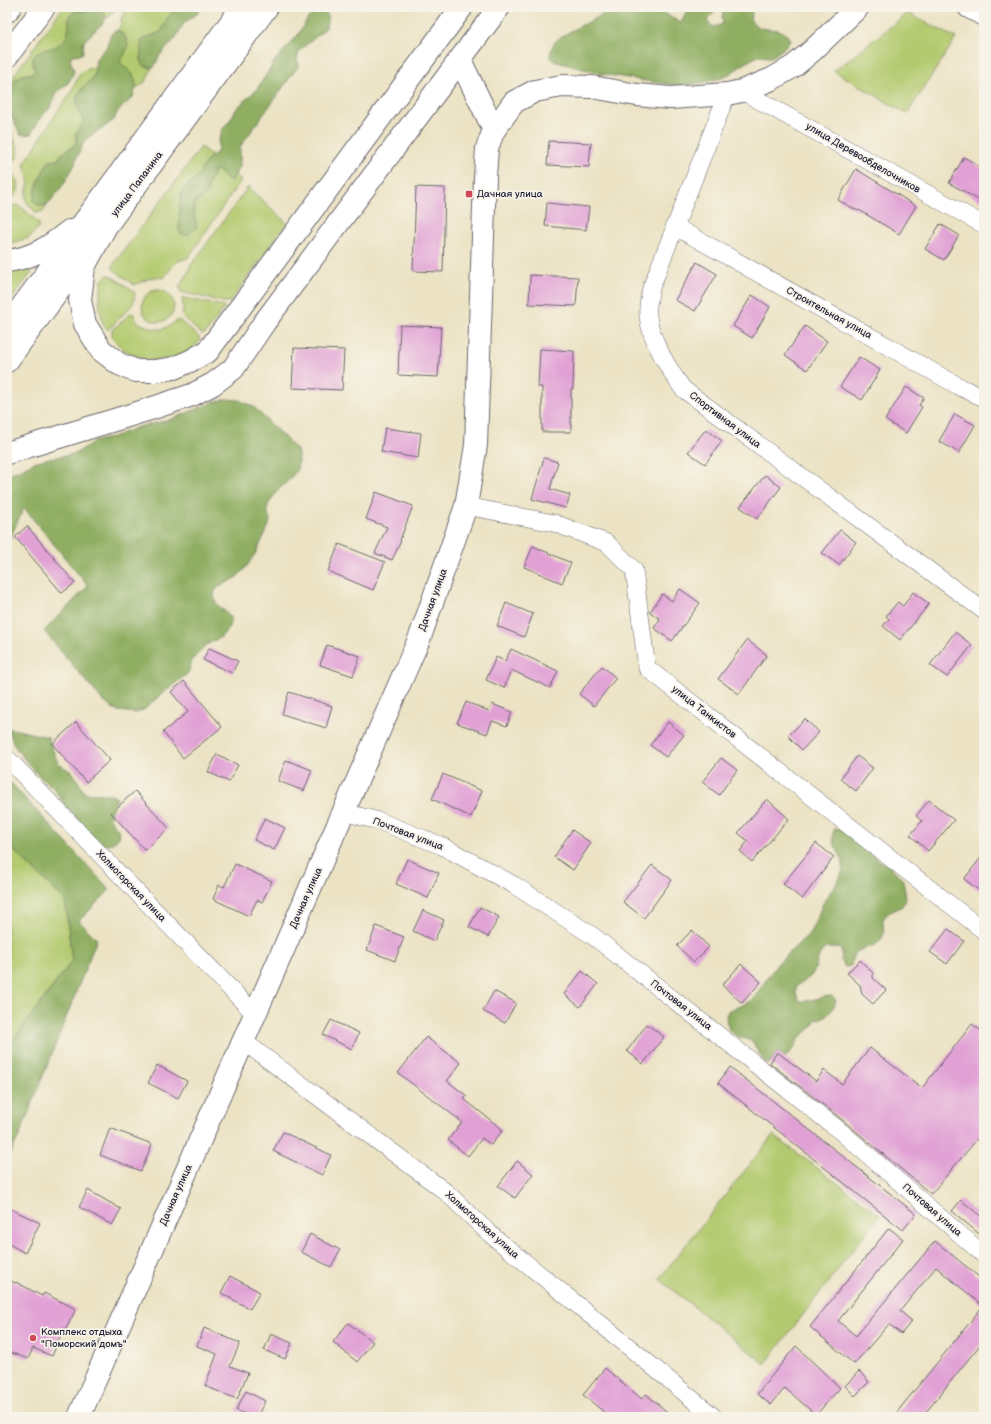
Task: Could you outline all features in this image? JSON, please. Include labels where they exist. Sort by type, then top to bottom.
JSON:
[{"type":"main road","points":[[7,11],[10,7]]},
{"type":"main road","points":[[7,56],[44,7]]},
{"type":"main road","name":"улица Папанина","points":[[157,141],[242,7]]},
{"type":"main road","name":"улица Папанина","points":[[7,361],[97,222],[157,141],[267,7]]},
{"type":"main road","points":[[97,222],[84,267],[80,300],[85,324],[100,350],[119,364],[136,371],[174,368],[208,351],[462,7]]},
{"type":"main road","points":[[7,454],[192,395],[213,384],[233,369],[264,323],[499,7]]},
{"type":"main road","name":"Дачная улица","points":[[79,1417],[420,637],[466,506],[476,445],[487,148],[494,130],[514,102],[535,91],[562,86],[592,87],[637,95],[670,98],[735,92],[772,79],[794,66],[858,7]]},
{"type":"main road","points":[[968,7],[984,15]]},
{"type":"main road","points":[[460,60],[494,130]]},
{"type":"main road","points":[[7,261],[18,260],[37,254],[53,244],[97,222]]},
{"type":"main road","name":"улица Папанина","points":[[7,327],[97,222]]},
{"type":"street","name":"улица Деревообделочников","points":[[735,92],[984,225]]},
{"type":"street","name":"Спортивная улица","points":[[735,92],[674,226],[651,288],[648,303],[648,317],[654,338],[673,374],[684,389],[984,611]]},
{"type":"street","name":"Строительная улица","points":[[674,226],[962,388],[984,398]]},
{"type":"street","name":"улица Танкистов","points":[[466,506],[554,523],[607,543],[634,570],[647,668],[984,931]]},
{"type":"street","name":"Холмогорская улица","points":[[7,758],[255,1014]]},
{"type":"street","name":"Почтовая улица","points":[[343,812],[379,821],[442,846],[514,885],[593,936],[840,1131],[984,1255]]},
{"type":"street","name":"Холмогорская улица","points":[[243,1041],[446,1192],[490,1234],[590,1314],[714,1417]]},
{"type":"green space","points":[[63,7],[116,7],[109,17],[105,19],[106,17],[103,11],[95,9],[80,11],[69,16],[69,31],[62,44],[39,52],[35,71],[14,80],[9,111],[7,104],[7,85]]},
{"type":"green space","points":[[128,7],[180,7],[172,13],[161,32],[142,41],[141,60],[147,67],[152,68],[146,81],[135,90],[134,77],[120,61],[125,53],[127,43],[121,32],[117,31],[121,25],[121,19]]},
{"type":"green space","points":[[180,7],[200,7],[198,13],[184,23],[175,39],[160,55],[154,67],[147,67],[143,65],[141,60],[142,40],[160,32],[164,27],[167,18]]},
{"type":"green space","points":[[607,7],[654,7],[681,23],[689,7],[720,7],[707,20],[710,25],[718,26],[723,23],[722,17],[724,7],[754,7],[750,19],[757,26],[766,29],[779,30],[787,35],[790,40],[784,48],[772,57],[756,57],[722,78],[679,86],[602,74],[554,61],[550,56],[556,41],[572,30],[604,14],[608,11]]},
{"type":"green space","points":[[98,10],[104,12],[105,19],[101,25],[84,41],[82,54],[72,55],[71,61],[74,71],[68,83],[55,94],[51,107],[41,117],[31,134],[20,134],[9,111],[12,84],[22,75],[30,74],[35,71],[33,58],[38,52],[63,42],[68,32],[69,16],[76,11]]},
{"type":"green space","points":[[320,11],[323,11],[328,15],[326,28],[299,51],[297,59],[299,65],[240,147],[240,167],[231,181],[227,180],[218,170],[212,171],[214,176],[208,183],[208,192],[194,206],[196,228],[188,235],[181,234],[179,230],[180,201],[182,191],[199,174],[207,160],[217,152],[222,130],[237,108],[257,89],[277,58],[298,35],[308,18]]},
{"type":"green space","points":[[908,13],[956,38],[907,114],[834,71]]},
{"type":"green space","points":[[115,31],[121,32],[128,43],[127,50],[120,61],[123,66],[130,71],[135,79],[136,86],[133,97],[118,111],[114,120],[85,140],[75,164],[63,185],[49,203],[40,206],[34,201],[37,186],[42,174],[49,161],[58,160],[62,154],[76,144],[76,134],[83,122],[77,103],[79,92],[95,75],[96,59],[106,48],[111,34]]},
{"type":"green space","points":[[95,66],[94,76],[77,98],[77,104],[83,122],[76,134],[76,144],[62,154],[58,160],[51,161],[44,170],[35,190],[35,197],[36,202],[40,206],[47,204],[44,211],[36,213],[26,201],[29,182],[24,164],[69,96],[78,77],[83,71]]},
{"type":"green space","points":[[7,124],[18,148],[18,155],[16,159],[7,162]]},
{"type":"green space","points":[[201,147],[241,180],[188,258],[179,261],[169,270],[164,278],[153,277],[134,285],[113,269],[112,266]]},
{"type":"green space","points":[[7,170],[16,177],[19,186],[16,194],[7,201]]},
{"type":"green space","points":[[248,187],[287,223],[230,302],[223,302],[181,292],[179,286],[186,277],[191,265]]},
{"type":"green space","points":[[14,205],[20,206],[39,223],[39,227],[29,238],[7,244],[7,209]]},
{"type":"green space","points":[[29,268],[32,272],[7,305],[7,272]]},
{"type":"green space","points":[[107,275],[110,275],[134,291],[135,295],[133,304],[108,330],[103,325],[99,304],[102,280]]},
{"type":"green space","points":[[155,290],[161,290],[171,297],[174,306],[173,312],[167,319],[161,322],[155,322],[145,315],[142,309],[142,303],[149,293]]},
{"type":"green space","points":[[182,298],[225,307],[205,334],[201,334],[182,316]]},
{"type":"green space","points":[[131,313],[134,314],[138,322],[154,329],[164,328],[179,320],[199,337],[200,341],[184,355],[177,357],[153,360],[139,357],[125,350],[115,341],[112,336],[112,330]]},
{"type":"green space","points":[[226,399],[239,400],[254,407],[297,450],[299,461],[296,471],[277,491],[268,505],[267,510],[270,520],[269,525],[252,559],[237,577],[220,586],[215,591],[214,595],[216,603],[231,619],[228,629],[221,637],[206,645],[198,653],[192,661],[186,675],[145,709],[136,713],[117,711],[103,701],[44,631],[88,586],[24,508],[7,544],[7,474],[20,470],[34,462],[75,454],[93,442],[113,437],[138,427],[169,420],[214,402]]},
{"type":"green space","points":[[8,728],[48,737],[59,764],[73,773],[85,793],[105,794],[117,798],[110,816],[112,822],[118,829],[120,836],[118,839],[111,844],[99,844],[67,808],[53,787],[39,776],[21,755],[14,745]]},
{"type":"green space","points":[[7,779],[110,890],[79,921],[97,939],[21,1132],[7,1160],[7,1048],[72,961],[65,900],[7,844]]},
{"type":"green space","points":[[835,828],[841,829],[881,862],[891,867],[903,880],[906,897],[901,907],[888,913],[883,919],[884,928],[880,942],[856,953],[853,956],[851,966],[845,967],[841,961],[842,954],[840,948],[826,948],[821,952],[814,972],[809,978],[797,985],[796,993],[800,1001],[808,1001],[832,996],[836,1000],[833,1008],[826,1016],[815,1020],[813,1026],[799,1038],[794,1048],[786,1057],[777,1052],[768,1065],[763,1060],[752,1041],[736,1036],[730,1031],[728,1028],[726,1015],[729,1010],[741,1006],[753,999],[778,963],[811,931],[821,907],[836,884],[843,868],[843,862],[833,840]]},
{"type":"green space","points":[[7,844],[65,900],[72,961],[7,1048]]},
{"type":"green space","points":[[773,1135],[880,1215],[765,1364],[659,1279]]},
{"type":"building","points":[[549,141],[591,143],[589,167],[547,165]]},
{"type":"building","points":[[964,157],[984,169],[984,203],[949,183]]},
{"type":"building","points":[[856,169],[916,206],[899,234],[859,210],[858,211],[838,200]]},
{"type":"building","points":[[416,187],[445,188],[443,272],[413,271]]},
{"type":"building","points":[[547,203],[589,207],[586,230],[545,226]]},
{"type":"building","points":[[940,224],[959,235],[944,260],[925,249]]},
{"type":"building","points":[[697,262],[717,274],[695,311],[675,300]]},
{"type":"building","points":[[530,275],[578,277],[576,306],[529,304]]},
{"type":"building","points":[[752,295],[770,307],[752,338],[733,326]]},
{"type":"building","points":[[400,325],[441,327],[438,377],[398,375]]},
{"type":"building","points":[[805,326],[827,341],[807,370],[785,355]]},
{"type":"building","points":[[294,348],[344,350],[342,390],[292,388]]},
{"type":"building","points":[[540,349],[574,351],[573,389],[571,389],[571,432],[542,432],[542,387],[538,387]]},
{"type":"building","points":[[859,357],[880,370],[862,400],[840,387]]},
{"type":"building","points":[[906,387],[924,398],[919,405],[922,407],[906,433],[885,420]]},
{"type":"building","points":[[955,414],[975,425],[959,453],[939,441]]},
{"type":"building","points":[[385,428],[421,433],[418,458],[381,452]]},
{"type":"building","points":[[706,429],[722,441],[705,464],[688,452]]},
{"type":"building","points":[[544,458],[558,462],[550,489],[570,495],[566,508],[532,499]]},
{"type":"building","points":[[765,475],[781,487],[757,519],[740,507]]},
{"type":"building","points":[[376,492],[413,506],[400,540],[401,541],[392,560],[375,553],[387,527],[366,519]]},
{"type":"building","points":[[27,526],[75,583],[62,593],[15,537]]},
{"type":"building","points":[[840,530],[856,542],[839,565],[822,553]]},
{"type":"building","points":[[339,544],[385,562],[373,590],[328,571]]},
{"type":"building","points":[[533,546],[571,563],[562,583],[524,567]]},
{"type":"building","points":[[680,589],[700,603],[672,641],[654,628],[660,619],[650,612],[662,594],[672,601]]},
{"type":"building","points":[[913,592],[929,604],[900,640],[883,626],[889,619],[886,616],[898,602],[903,606]]},
{"type":"building","points":[[506,603],[533,614],[524,637],[497,626]]},
{"type":"building","points":[[955,632],[972,645],[947,677],[930,665]]},
{"type":"building","points":[[747,640],[767,655],[739,694],[718,679]]},
{"type":"building","points":[[327,645],[360,656],[353,676],[320,665]]},
{"type":"building","points":[[209,648],[238,661],[232,673],[203,660]]},
{"type":"building","points":[[511,649],[558,671],[550,688],[511,670],[504,688],[486,680],[496,657],[505,661]]},
{"type":"building","points":[[602,666],[616,678],[594,706],[579,694]]},
{"type":"building","points":[[184,681],[222,727],[183,758],[163,732],[188,712],[171,692]]},
{"type":"building","points":[[289,692],[332,706],[326,728],[282,714]]},
{"type":"building","points":[[466,702],[489,711],[492,704],[512,712],[507,726],[492,721],[487,734],[457,723]]},
{"type":"building","points":[[805,719],[819,732],[802,750],[788,736]]},
{"type":"building","points":[[76,722],[110,760],[86,782],[52,744]]},
{"type":"building","points":[[668,722],[684,735],[666,757],[650,745]]},
{"type":"building","points":[[217,754],[238,765],[229,782],[208,772]]},
{"type":"building","points":[[857,756],[873,768],[856,791],[840,779]]},
{"type":"building","points":[[721,758],[737,770],[719,795],[702,782]]},
{"type":"building","points":[[286,760],[312,770],[304,791],[278,781]]},
{"type":"building","points":[[443,774],[482,791],[471,817],[432,799]]},
{"type":"building","points":[[135,791],[169,828],[145,850],[111,813]]},
{"type":"building","points":[[767,799],[789,819],[752,862],[740,851],[748,841],[738,833]]},
{"type":"building","points":[[929,800],[954,820],[928,851],[910,835],[922,821],[916,816]]},
{"type":"building","points":[[265,818],[285,828],[274,850],[254,840]]},
{"type":"building","points":[[572,830],[591,843],[573,870],[554,857]]},
{"type":"building","points":[[816,843],[834,857],[802,899],[783,884]]},
{"type":"building","points":[[984,854],[984,894],[964,879]]},
{"type":"building","points":[[407,859],[439,873],[428,898],[396,884]]},
{"type":"building","points":[[235,864],[272,881],[262,902],[257,900],[249,916],[213,899],[219,885],[224,887]]},
{"type":"building","points":[[652,865],[672,880],[644,918],[623,902]]},
{"type":"building","points":[[480,907],[499,917],[488,937],[469,927]]},
{"type":"building","points":[[423,910],[444,920],[434,941],[413,931]]},
{"type":"building","points":[[376,926],[404,937],[395,961],[367,950]]},
{"type":"building","points":[[948,929],[964,941],[947,964],[930,952]]},
{"type":"building","points":[[692,930],[709,947],[694,962],[677,946]]},
{"type":"building","points":[[860,960],[873,973],[873,978],[886,990],[873,1004],[862,994],[860,985],[847,973]]},
{"type":"building","points":[[741,964],[761,982],[742,1003],[722,985]]},
{"type":"building","points":[[582,971],[598,984],[580,1007],[564,994]]},
{"type":"building","points":[[494,991],[516,1003],[505,1023],[483,1011]]},
{"type":"building","points":[[331,1020],[359,1033],[352,1049],[323,1035]]},
{"type":"building","points":[[647,1024],[664,1037],[643,1064],[627,1051]]},
{"type":"building","points":[[972,1024],[984,1033],[984,1131],[931,1194],[840,1118],[770,1063],[777,1052],[816,1081],[824,1070],[842,1084],[870,1048],[922,1088]]},
{"type":"building","points":[[426,1037],[461,1063],[447,1081],[467,1096],[464,1099],[503,1130],[491,1145],[482,1138],[468,1156],[448,1140],[462,1122],[398,1073]]},
{"type":"building","points":[[157,1065],[187,1081],[178,1098],[148,1083]]},
{"type":"building","points":[[730,1067],[916,1214],[903,1230],[718,1083]]},
{"type":"building","points":[[110,1128],[152,1144],[141,1171],[100,1155]]},
{"type":"building","points":[[283,1132],[331,1155],[322,1175],[273,1151]]},
{"type":"building","points":[[517,1161],[533,1174],[515,1198],[498,1186]]},
{"type":"building","points":[[88,1190],[121,1209],[112,1225],[79,1207]]},
{"type":"building","points":[[961,1200],[984,1219],[984,1238],[952,1211]]},
{"type":"building","points":[[7,1207],[40,1223],[25,1253],[7,1243]]},
{"type":"building","points":[[889,1228],[903,1239],[838,1321],[856,1336],[935,1241],[984,1281],[984,1340],[922,1417],[893,1417],[983,1306],[936,1267],[900,1311],[912,1321],[901,1334],[889,1324],[854,1364],[810,1327]]},
{"type":"building","points":[[310,1234],[340,1250],[331,1267],[301,1252]]},
{"type":"building","points":[[230,1276],[260,1292],[250,1309],[221,1293]]},
{"type":"building","points":[[7,1279],[15,1283],[16,1282],[42,1296],[44,1293],[76,1309],[66,1329],[64,1328],[52,1356],[33,1348],[28,1359],[7,1351]]},
{"type":"building","points":[[348,1323],[373,1342],[357,1362],[333,1342]]},
{"type":"building","points":[[204,1328],[240,1343],[230,1366],[248,1373],[237,1399],[205,1386],[217,1354],[197,1346]]},
{"type":"building","points":[[271,1334],[292,1343],[285,1359],[264,1350]]},
{"type":"building","points":[[796,1346],[840,1388],[816,1415],[785,1388],[771,1405],[757,1394]]},
{"type":"building","points":[[605,1368],[642,1399],[646,1394],[673,1417],[610,1417],[583,1395]]},
{"type":"building","points":[[859,1371],[869,1382],[855,1396],[845,1386]]},
{"type":"building","points":[[246,1391],[265,1401],[257,1417],[251,1417],[236,1410]]},
{"type":"place","name":"Дачная улица","points":[[469,194]]},
{"type":"place","name":"Комплекс отдыха \"Поморский домъ\"","points":[[33,1338]]}]
